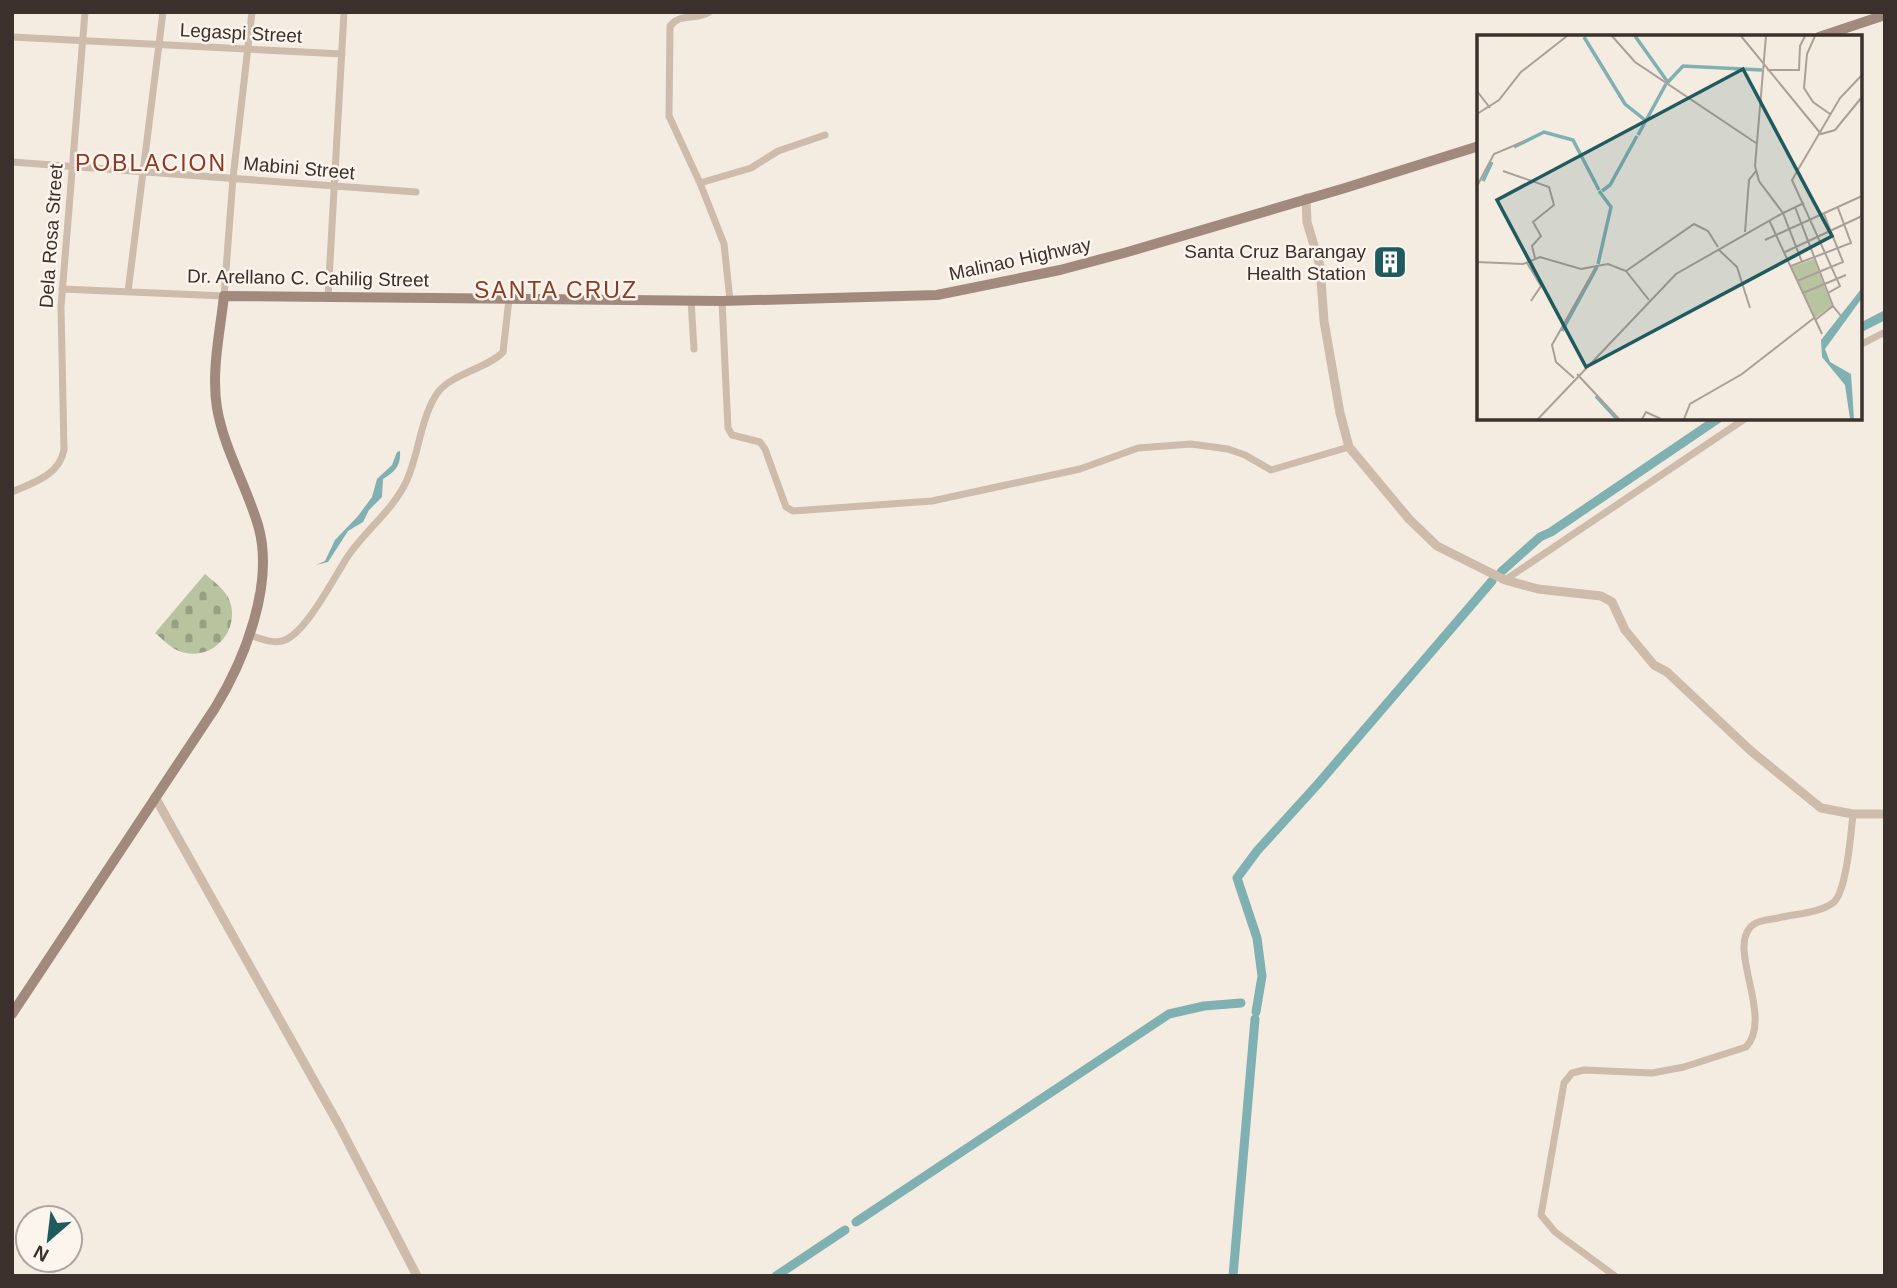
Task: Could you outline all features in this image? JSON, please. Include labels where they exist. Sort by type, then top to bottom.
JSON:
[{"type":"main road","points":[[1825,35],[1885,15]]},
{"type":"main road","name":"Malinao Highway","points":[[553,299],[726,301],[937,295],[1073,267],[1477,147]]},
{"type":"main road","points":[[12,1014],[228,687],[249,635],[259,593],[262,548],[257,523],[216,406],[217,359],[224,296]]},
{"type":"main road","name":"Dr. Arellano C. Cahilig Street","points":[[224,296],[553,299]]},
{"type":"street","name":"Dela Rosa Street","points":[[12,492],[53,472],[61,463],[64,450],[61,307],[85,12]]},
{"type":"street","points":[[128,292],[163,12]]},
{"type":"street","points":[[224,296],[233,178],[252,12]]},
{"type":"street","points":[[328,297],[344,12]]},
{"type":"street","points":[[709,12],[705,16],[681,17],[670,26],[669,116],[724,244],[728,428],[732,435],[760,442],[786,507],[793,511],[932,501],[1080,469],[1138,448],[1191,444],[1228,449],[1271,470],[1349,447]]},
{"type":"street","name":"Legaspi Street","points":[[12,37],[342,54]]},
{"type":"street","points":[[700,183],[751,168],[778,151],[825,135]]},
{"type":"street","name":"Mabini Street","points":[[12,162],[416,192]]},
{"type":"street","points":[[1306,198],[1307,222],[1321,266],[1324,321],[1340,413],[1349,447],[1409,519],[1437,546],[1505,580],[1538,589],[1601,596],[1612,602],[1625,630],[1654,665],[1667,672],[1751,751],[1821,808],[1853,814],[1885,814]]},
{"type":"street","name":"Dr. Arellano C. Cahilig Street","points":[[62,289],[224,296]]},
{"type":"street","points":[[249,635],[272,641],[287,640],[298,631],[349,555],[407,481],[428,414],[438,392],[503,352],[509,299]]},
{"type":"street","points":[[691,300],[694,349]]},
{"type":"street","points":[[1862,344],[1885,332]]},
{"type":"street","points":[[1505,580],[1743,420]]},
{"type":"street","points":[[155,797],[340,1126],[417,1276]]},
{"type":"street","points":[[1615,1276],[1555,1232],[1541,1215],[1564,1083],[1572,1073],[1584,1070],[1652,1073],[1684,1067],[1746,1047],[1751,1042],[1755,1029],[1753,994],[1743,943],[1748,929],[1758,922],[1819,909],[1835,901],[1850,847],[1853,814]]},
{"type":"green space","points":[[205,574],[228,597],[232,608],[229,629],[224,638],[208,651],[181,652],[155,633]]},
{"type":"water","points":[[400,451],[396,468],[383,479],[382,497],[369,510],[363,522],[348,531],[328,562],[316,565],[325,561],[335,540],[372,497],[377,479],[392,465],[397,452]]},
{"type":"waterway","points":[[1862,327],[1885,315]]},
{"type":"waterway","points":[[1501,572],[1540,537],[1716,420]]},
{"type":"waterway","points":[[1256,1012],[1262,976],[1257,938],[1237,878],[1257,851],[1492,581]]},
{"type":"waterway","points":[[856,1222],[1169,1014],[1204,1006],[1241,1003]]},
{"type":"waterway","points":[[1233,1276],[1255,1019]]},
{"type":"waterway","points":[[776,1276],[845,1230]]},
{"type":"place","name":"Santa Cruz Barangay Health Station","points":[[1390,262]]},
{"type":"district","name":"POBLACION","points":[[151,163]]},
{"type":"district","name":"SANTA CRUZ","points":[[556,290]]}]
